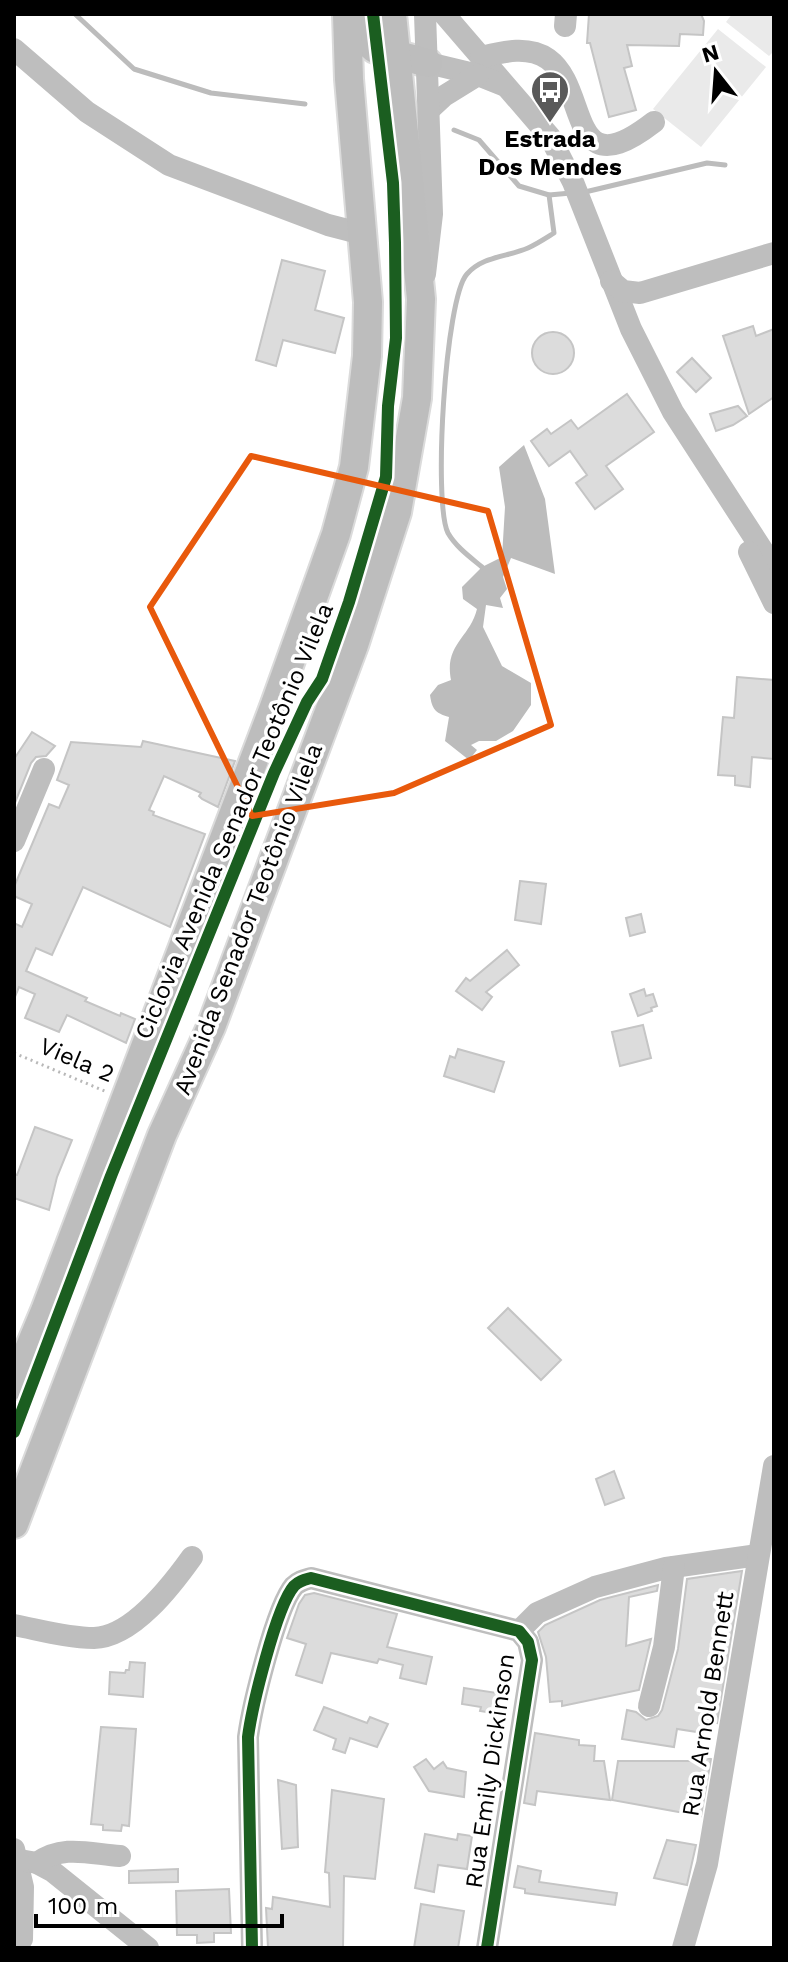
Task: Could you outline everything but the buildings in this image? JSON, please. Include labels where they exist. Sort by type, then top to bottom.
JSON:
[{"type":"main road","name":"Avenida Senador Teotônio Vilela","points":[[14,1385],[223,846],[336,534],[354,467],[367,356],[368,302],[349,79],[347,14]]},
{"type":"main road","points":[[356,14],[369,44],[375,49],[428,63]]},
{"type":"main road","name":"Avenida Senador Teotônio Vilela","points":[[14,1524],[162,1135],[211,1027],[354,645],[385,553],[406,471],[417,398],[421,299],[415,216],[392,14]]},
{"type":"street","name":"Avenida Senador Teotônio Vilela","points":[[421,299],[432,214],[425,14]]},
{"type":"street","points":[[444,14],[480,66],[508,87],[550,137],[573,182],[629,325],[673,412],[774,568]]},
{"type":"street","points":[[14,49],[87,112],[169,165],[328,225],[363,234]]},
{"type":"street","points":[[430,109],[502,51],[531,51],[547,59],[561,72],[587,136],[599,144],[637,136],[654,122]]},
{"type":"street","points":[[428,63],[480,66]]},
{"type":"street","points":[[611,281],[623,291],[640,293],[774,253]]},
{"type":"street","points":[[629,325],[628,309],[640,293]]},
{"type":"street","points":[[711,472],[774,603]]},
{"type":"street","points":[[14,841],[44,769]]},
{"type":"street","name":"Rua Arnold Bennett","points":[[683,1948],[710,1851],[774,1466]]},
{"type":"street","points":[[519,1631],[537,1613],[595,1587],[674,1567],[758,1555]]},
{"type":"street","points":[[14,1625],[96,1638],[113,1633],[166,1594],[192,1557]]},
{"type":"street","points":[[649,1706],[664,1647],[674,1567]]},
{"type":"street","name":"Rua Emily Dickinson","points":[[252,1948],[248,1737],[251,1713],[282,1609],[293,1587],[311,1578],[519,1631],[528,1642],[532,1660],[487,1948]]},
{"type":"street","points":[[20,1864],[60,1851],[120,1856]]},
{"type":"street","points":[[20,1864],[72,1889],[148,1948]]},
{"type":"street","points":[[20,1864],[22,1944]]},
{"type":"street","points":[[14,1917],[22,1944]]},
{"type":"highlighted area","points":[[251,456],[488,511],[551,725],[394,793],[252,816],[150,607]]},
{"type":"shaded area","points":[[732,14],[774,14],[774,51],[769,56],[726,22]]},
{"type":"shaded area","points":[[718,29],[766,67],[701,147],[653,109]]},
{"type":"shaded area","points":[[524,445],[545,499],[555,574],[511,558],[503,577],[507,589],[500,598],[503,608],[486,605],[483,627],[502,666],[531,683],[531,705],[513,731],[496,741],[479,741],[471,745],[477,750],[469,760],[445,741],[449,717],[435,710],[430,695],[438,685],[451,680],[454,649],[477,609],[463,599],[462,587],[482,567],[502,557],[505,507],[499,467]]},
{"type":"waterway","points":[[75,14],[134,69],[211,93],[305,104]]},
{"type":"waterway","points":[[454,130],[479,140],[519,186],[549,195],[571,193]]},
{"type":"waterway","points":[[585,192],[707,163],[725,165]]},
{"type":"waterway","points":[[482,567],[451,538],[444,515],[442,445],[447,359],[453,321],[459,291],[473,268],[528,248],[554,233],[549,195]]},
{"type":"cycle path","name":"Ciclovia Avenida Senador Teotônio Vilela","points":[[14,1432],[111,1176],[274,773],[307,702],[322,679],[349,602],[386,477],[388,406],[396,338],[395,243],[393,183],[373,14]]},
{"type":"cycle path","points":[[252,1948],[248,1737],[280,1614],[294,1586],[311,1578],[519,1631],[528,1642],[532,1660],[487,1948]]},
{"type":"place","name":"Estrada Dos Mendes","points":[[550,124]]}]
